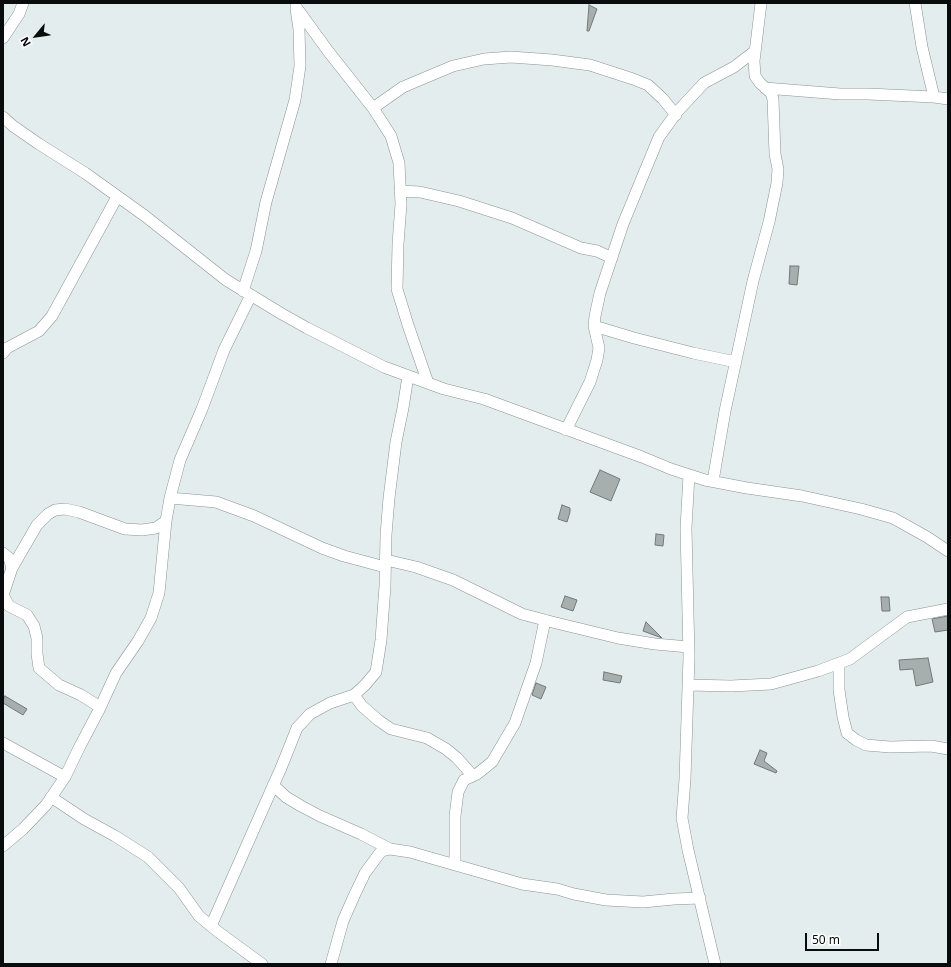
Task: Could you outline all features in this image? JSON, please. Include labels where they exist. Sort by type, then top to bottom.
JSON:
[{"type":"street","points":[[3,38],[19,14],[23,3]]},
{"type":"street","points":[[713,481],[724,411],[777,183],[778,169],[775,154],[773,99],[771,93],[756,76],[754,61],[761,3]]},
{"type":"street","points":[[915,3],[922,47],[934,97]]},
{"type":"street","points":[[295,5],[328,52],[373,108],[391,136],[399,164],[401,204],[397,289],[428,383]]},
{"type":"street","points":[[3,846],[23,829],[46,805],[65,778],[116,673],[138,641],[151,618],[159,593],[166,521],[170,498],[180,460],[202,409],[247,293],[266,202],[295,100],[300,66],[299,28],[295,5]]},
{"type":"street","points":[[566,430],[590,382],[599,348],[594,326],[600,293],[623,224],[660,137],[676,114],[704,84],[755,51]]},
{"type":"street","points":[[373,108],[403,87],[453,66],[484,59],[511,57],[590,65],[633,79],[648,86],[663,98],[676,114]]},
{"type":"street","points":[[765,88],[840,94],[934,97],[948,99]]},
{"type":"street","points":[[3,117],[38,144],[85,173],[145,216],[226,280],[307,328],[384,367],[444,389],[484,399],[689,475],[747,488],[802,496],[893,518],[927,537],[948,551]]},
{"type":"street","points":[[400,191],[420,192],[459,201],[512,218],[582,248],[597,251],[612,258]]},
{"type":"street","points":[[3,352],[7,348],[39,331],[52,316],[117,197]]},
{"type":"street","points":[[594,326],[693,353],[736,362]]},
{"type":"street","points":[[211,926],[297,728],[310,714],[330,703],[354,695],[376,672],[381,640],[389,498],[396,442],[408,376]]},
{"type":"street","points":[[689,475],[686,528],[689,647],[685,779],[682,818],[688,850],[715,964]]},
{"type":"street","points":[[170,498],[216,502],[254,516],[322,548],[344,556],[416,567],[453,580],[522,614],[618,638],[655,644],[689,647]]},
{"type":"street","points":[[100,707],[81,695],[59,685],[39,668],[37,638],[34,626],[27,615],[9,606],[3,595],[12,568],[37,525],[48,514],[55,510],[65,509],[79,512],[124,529],[142,530],[156,528],[166,521]]},
{"type":"street","points":[[3,553],[9,558],[12,568]]},
{"type":"street","points":[[688,685],[731,686],[771,684],[818,671],[850,659],[907,617],[948,609]]},
{"type":"street","points":[[455,864],[458,792],[464,780],[477,774],[492,762],[515,723],[536,663],[545,620]]},
{"type":"street","points":[[838,663],[839,690],[847,733],[866,745],[890,747],[931,746],[948,749]]},
{"type":"street","points":[[354,695],[362,706],[391,729],[427,738],[446,749],[457,758],[473,776]]},
{"type":"street","points":[[3,743],[65,778]]},
{"type":"street","points":[[273,785],[286,797],[301,806],[390,849],[410,852],[522,884],[557,889],[606,900],[643,902],[700,898]]},
{"type":"street","points":[[51,797],[84,819],[115,836],[148,857],[179,888],[199,916],[262,964]]},
{"type":"street","points":[[331,964],[343,921],[365,873],[382,851],[390,849]]},
{"type":"building","points":[[589,5],[597,9],[589,31],[587,31]]},
{"type":"building","points":[[790,266],[799,266],[797,285],[789,284]]},
{"type":"building","points":[[600,470],[620,479],[611,501],[590,492]]},
{"type":"building","points":[[562,505],[570,508],[567,522],[558,519]]},
{"type":"building","points":[[656,534],[664,535],[663,546],[655,545]]},
{"type":"building","points":[[565,596],[577,600],[573,611],[561,607]]},
{"type":"building","points":[[881,597],[889,597],[890,611],[882,611]]},
{"type":"building","points":[[948,616],[948,630],[935,632],[932,619]]},
{"type":"building","points":[[646,622],[662,638],[643,631]]},
{"type":"building","points":[[928,658],[933,682],[916,686],[913,669],[900,670],[899,660]]},
{"type":"building","points":[[604,672],[622,676],[620,683],[603,680]]},
{"type":"building","points":[[536,683],[546,687],[541,699],[532,695]]},
{"type":"building","points":[[5,696],[27,709],[23,715],[3,703]]},
{"type":"building","points":[[760,750],[767,753],[764,761],[777,771],[776,773],[754,764]]}]
